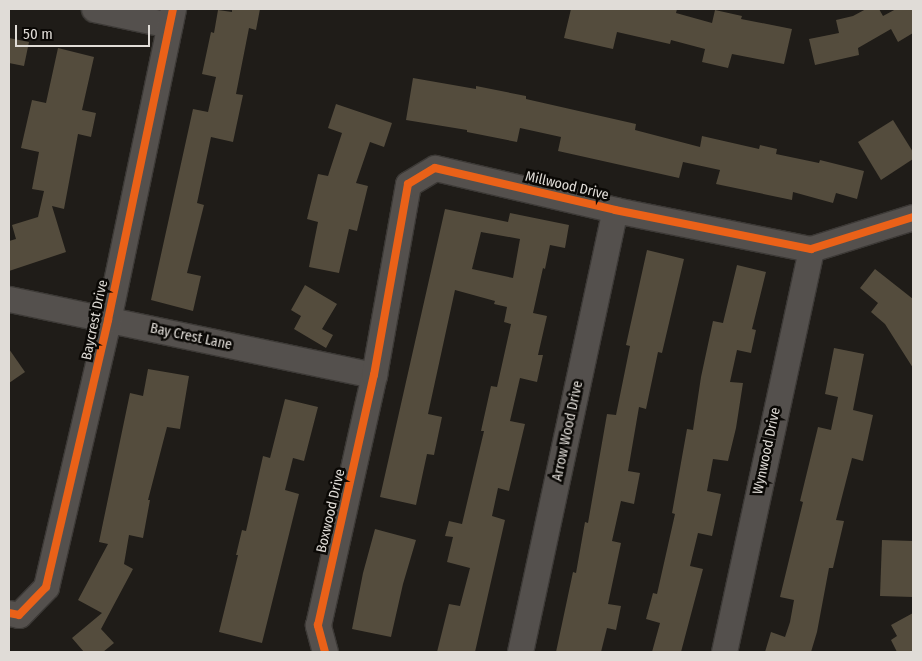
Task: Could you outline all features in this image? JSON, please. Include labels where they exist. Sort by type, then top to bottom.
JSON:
[{"type":"street","points":[[94,9],[171,17]]},
{"type":"street","name":"Baycrest Drive","points":[[9,613],[19,616],[46,587],[108,320],[171,17]]},
{"type":"street","name":"Millwood Drive","points":[[374,375],[408,184],[434,168],[615,210],[811,249],[913,217]]},
{"type":"street","name":"Arrow Wood Drive","points":[[520,652],[615,210]]},
{"type":"street","name":"Wynwood Drive","points":[[724,652],[811,249]]},
{"type":"street","name":"Bay Crest Lane","points":[[9,299],[374,375]]},
{"type":"street","name":"Boxwood Drive","points":[[325,652],[318,625],[374,375]]},
{"type":"building","points":[[232,9],[260,9],[256,30],[249,28],[236,94],[243,95],[233,142],[211,137],[197,203],[204,205],[187,273],[201,276],[193,311],[151,300],[193,109],[208,112],[216,77],[202,74],[211,32],[214,33],[218,10],[232,12]]},
{"type":"building","points":[[571,9],[677,9],[676,13],[712,23],[715,10],[742,16],[741,19],[792,29],[784,64],[732,54],[728,68],[702,62],[705,49],[671,40],[670,44],[617,32],[613,49],[564,38]]},
{"type":"building","points":[[866,9],[879,9],[883,16],[896,9],[913,9],[913,33],[898,42],[891,29],[858,48],[859,55],[815,65],[809,39],[839,33],[836,20],[853,16]]},
{"type":"building","points":[[9,38],[29,42],[24,66],[9,63]]},
{"type":"building","points":[[58,48],[94,57],[82,110],[96,113],[91,137],[78,134],[64,209],[52,206],[66,252],[9,271],[9,241],[16,239],[12,225],[38,217],[44,191],[32,189],[39,152],[21,148],[32,100],[46,103]]},
{"type":"building","points":[[413,78],[476,89],[476,86],[526,96],[526,99],[636,124],[635,130],[700,147],[702,136],[759,149],[760,145],[777,149],[776,154],[819,163],[820,160],[864,171],[857,199],[836,193],[833,203],[793,192],[792,200],[716,184],[720,170],[683,162],[679,178],[558,151],[561,137],[520,128],[517,142],[467,132],[467,130],[406,120]]},
{"type":"building","points":[[336,104],[392,123],[384,147],[370,142],[356,183],[368,186],[357,231],[349,229],[339,273],[309,267],[318,222],[307,219],[318,174],[328,176],[342,133],[328,128]]},
{"type":"building","points":[[893,120],[913,152],[913,159],[881,180],[858,142]]},
{"type":"building","points":[[445,209],[508,222],[510,213],[569,225],[565,248],[550,245],[533,313],[547,316],[538,355],[543,355],[537,382],[520,378],[510,421],[525,424],[509,491],[498,488],[492,516],[505,520],[475,652],[437,652],[449,604],[460,606],[470,568],[447,562],[453,537],[445,536],[449,521],[462,524],[484,431],[481,431],[491,386],[497,387],[511,324],[504,322],[507,307],[494,304],[495,301],[455,290],[428,414],[442,417],[434,455],[427,454],[416,505],[380,497]],"holes":[[[481,232],[520,239],[513,278],[472,269]]]},
{"type":"building","points":[[647,250],[684,259],[662,353],[658,352],[646,409],[639,407],[628,471],[640,473],[634,504],[621,501],[612,541],[621,543],[608,604],[621,606],[616,630],[607,628],[601,652],[556,652],[573,572],[576,573],[585,522],[588,523],[607,414],[616,415],[630,346],[626,345]]},
{"type":"building","points":[[737,265],[766,272],[752,329],[756,330],[751,353],[737,350],[730,382],[743,383],[736,428],[728,461],[713,459],[707,491],[721,494],[712,536],[698,533],[690,566],[703,569],[681,652],[652,652],[660,623],[646,619],[653,593],[657,594],[675,514],[672,513],[687,429],[693,430],[701,377],[713,321],[723,323]]},
{"type":"building","points":[[875,269],[913,299],[913,368],[885,324],[871,312],[878,303],[860,288]]},
{"type":"building","points":[[305,285],[337,304],[322,329],[333,335],[326,348],[294,329],[301,316],[291,310]]},
{"type":"building","points":[[834,348],[864,354],[853,410],[873,415],[863,461],[852,458],[836,520],[844,521],[833,568],[829,568],[817,632],[811,652],[765,652],[771,632],[785,637],[790,622],[794,600],[780,597],[803,502],[800,501],[818,427],[831,430],[838,397],[825,394]]},
{"type":"building","points":[[9,349],[25,372],[9,383]]},
{"type":"building","points":[[148,369],[189,376],[180,429],[167,427],[148,500],[150,500],[143,538],[129,535],[124,564],[133,569],[101,629],[114,643],[103,652],[84,652],[72,638],[102,613],[78,600],[108,544],[99,542],[130,393],[143,396]]},
{"type":"building","points":[[285,399],[318,407],[304,461],[293,458],[285,490],[299,494],[262,643],[219,632],[238,555],[236,555],[242,530],[246,531],[263,456],[270,458]]},
{"type":"building","points":[[375,529],[416,540],[403,584],[391,637],[352,629],[363,573]]},
{"type":"building","points":[[882,540],[913,541],[913,597],[880,596]]},
{"type":"building","points":[[913,613],[913,652],[897,652],[891,640],[897,636],[891,625]]},
{"type":"cycle path","points":[[9,613],[19,615],[46,587],[108,320],[173,9]]},
{"type":"cycle path","points":[[325,652],[318,625],[374,375],[408,184],[435,168],[615,210],[811,249],[913,217]]}]
